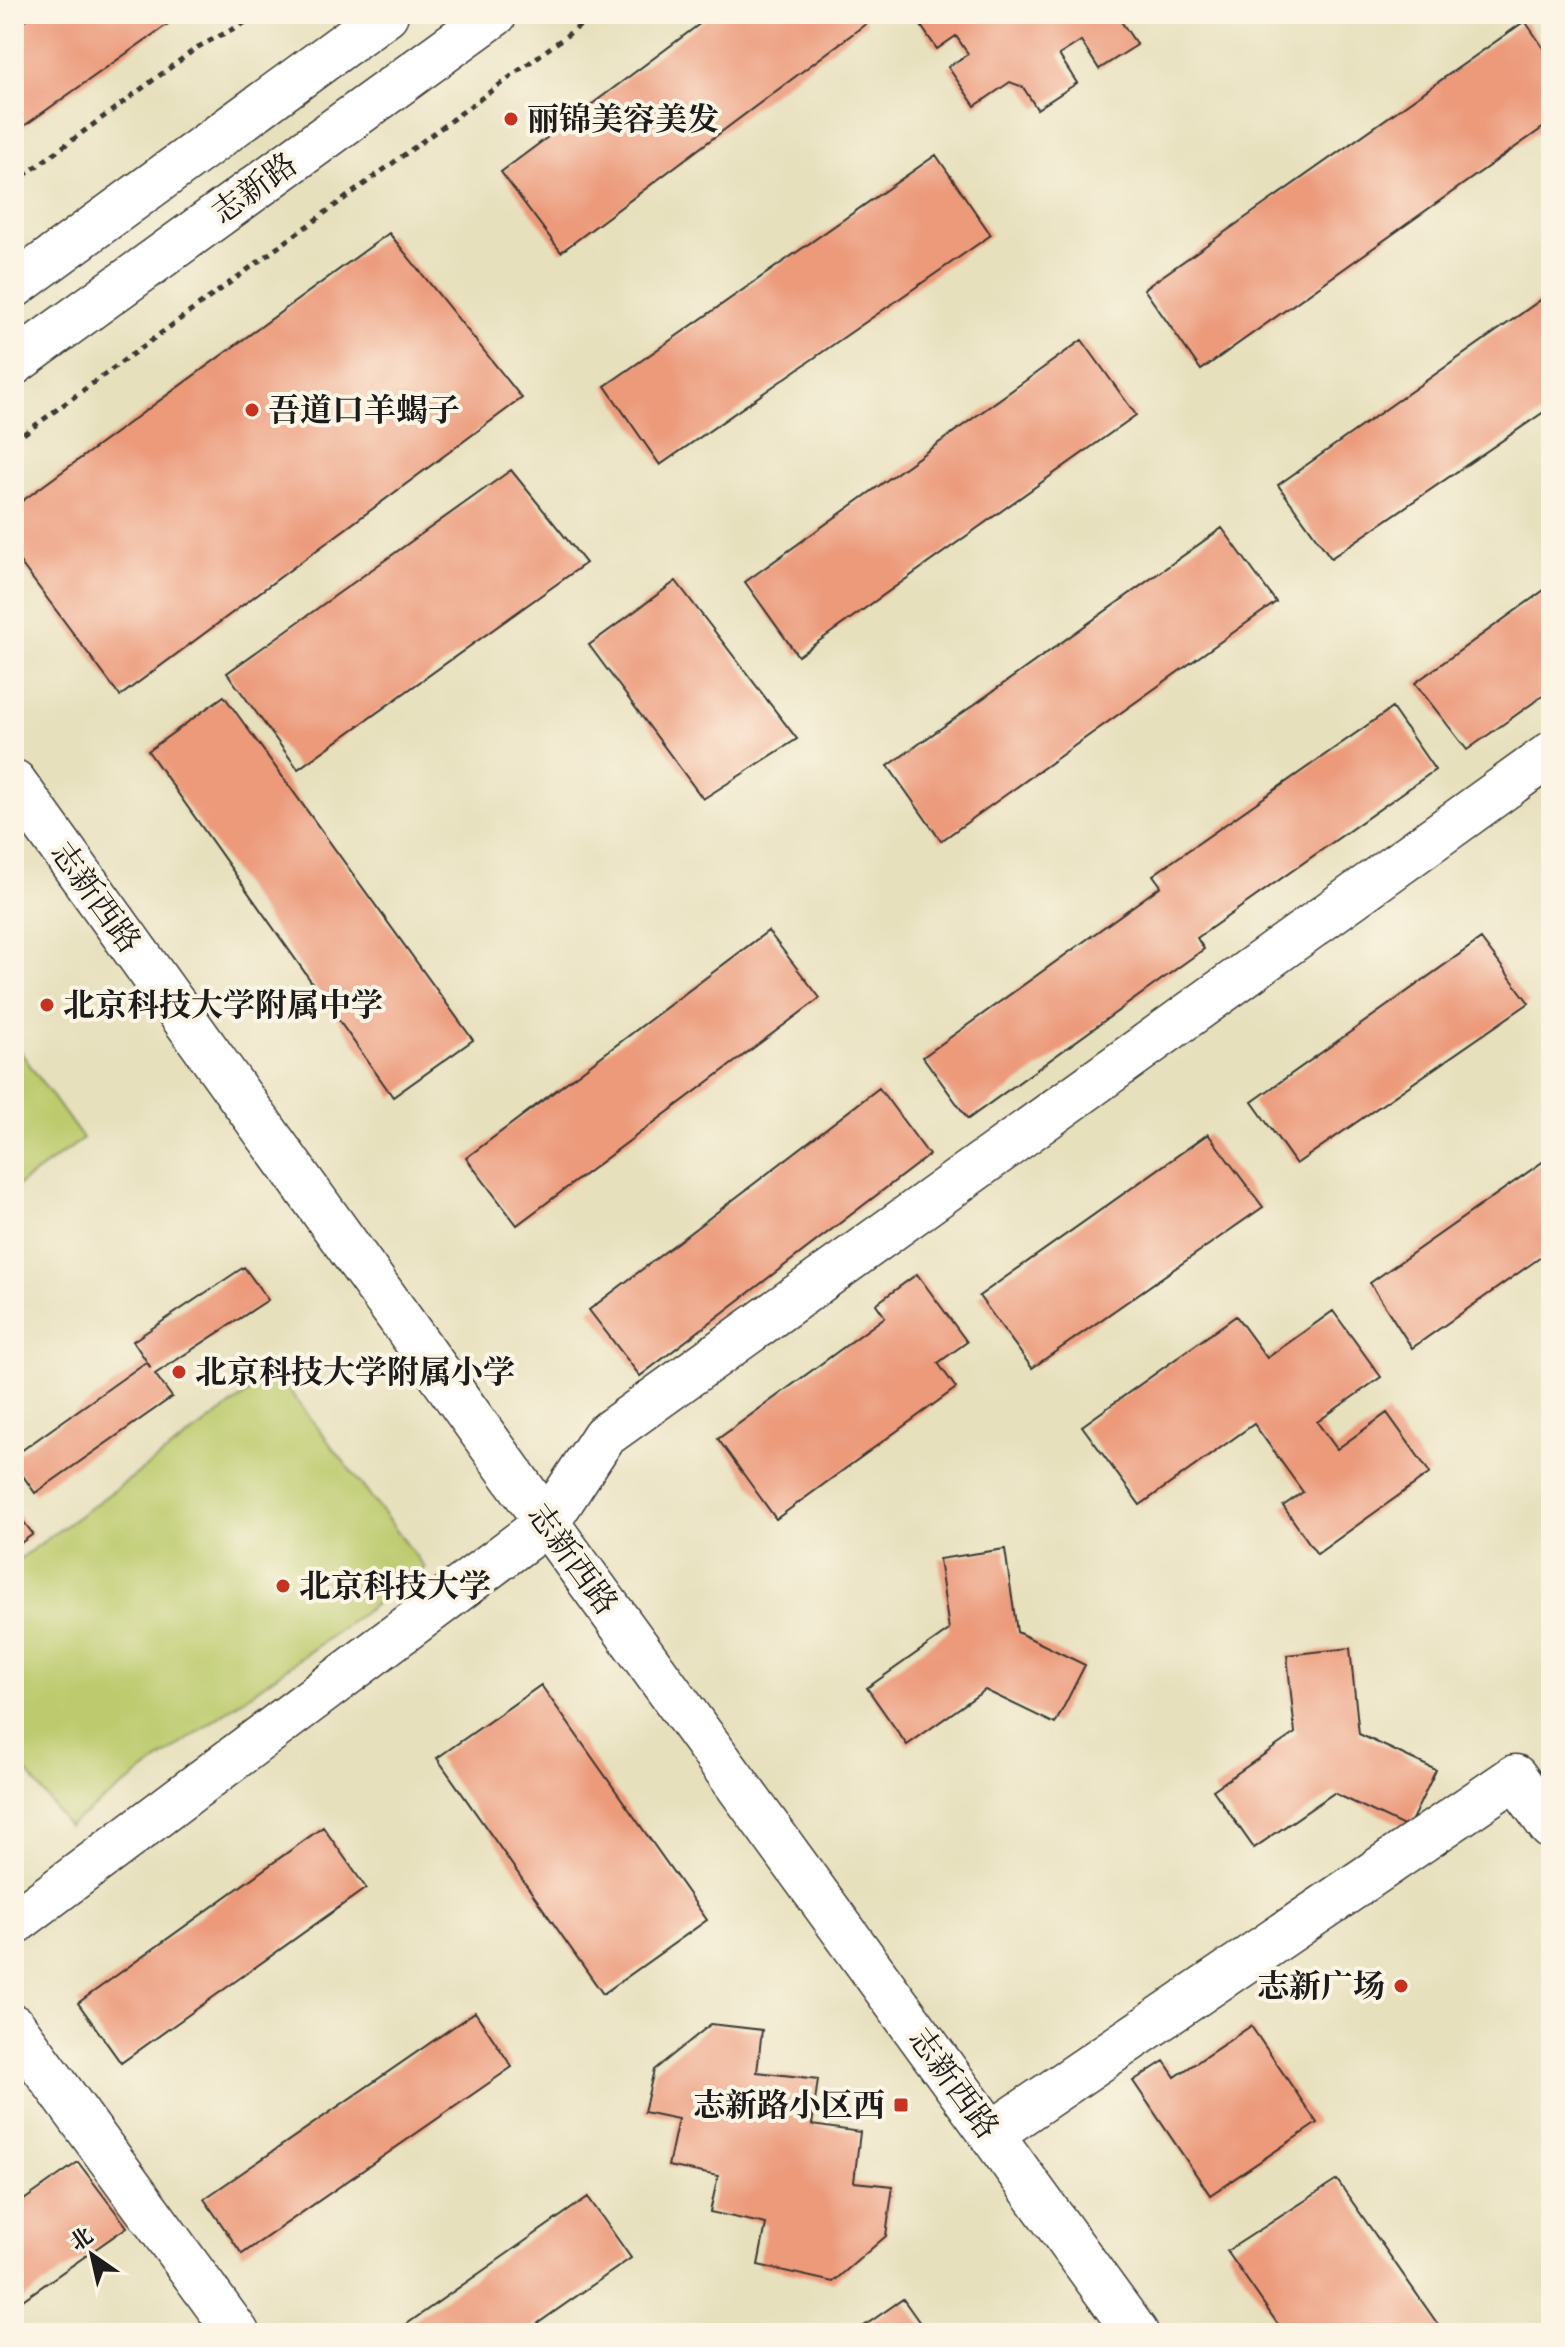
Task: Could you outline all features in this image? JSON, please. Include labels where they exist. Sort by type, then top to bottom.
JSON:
[{"type":"street","name":"志新路","points":[[14,286],[386,14]]},
{"type":"street","name":"志新路","points":[[14,363],[495,14]]},
{"type":"street","points":[[14,1923],[547,1523],[604,1436],[1551,754]]},
{"type":"street","name":"志新西路","points":[[14,782],[547,1523],[1136,2333]]},
{"type":"street","points":[[991,2134],[1515,1777],[1551,1827]]},
{"type":"street","points":[[14,2027],[237,2333]]},
{"type":"path","points":[[14,183],[198,47],[262,14]]},
{"type":"path","points":[[14,441],[596,14]]},
{"type":"green space","points":[[14,1043],[83,1139],[14,1188]]},
{"type":"green space","points":[[276,1373],[425,1568],[68,1826],[14,1754],[14,1563]]},
{"type":"building","points":[[34,14],[182,14],[14,133],[14,28]]},
{"type":"building","points":[[713,14],[861,14],[867,23],[561,252],[501,172]]},
{"type":"building","points":[[913,14],[1116,14],[1137,45],[1099,69],[1081,41],[1059,55],[1077,83],[1037,109],[1023,87],[1010,82],[975,106],[948,67],[968,54],[956,36],[937,49]]},
{"type":"building","points":[[1525,21],[1551,59],[1551,122],[1201,370],[1144,289]]},
{"type":"building","points":[[936,155],[991,235],[660,465],[605,386]]},
{"type":"building","points":[[389,233],[522,398],[120,696],[14,554],[14,507]]},
{"type":"building","points":[[1542,299],[1551,311],[1551,407],[1331,558],[1278,485]]},
{"type":"building","points":[[1082,340],[1136,415],[798,656],[745,582]]},
{"type":"building","points":[[511,470],[586,563],[298,769],[227,673]]},
{"type":"building","points":[[1222,528],[1276,602],[941,841],[888,766]]},
{"type":"building","points":[[676,581],[797,739],[703,799],[589,645]]},
{"type":"building","points":[[1551,585],[1551,690],[1467,750],[1415,683]]},
{"type":"building","points":[[224,696],[473,1040],[393,1097],[148,751]]},
{"type":"building","points":[[1392,708],[1435,770],[1197,938],[1204,949],[968,1119],[923,1057],[1161,886],[1153,875]]},
{"type":"building","points":[[768,931],[820,998],[517,1225],[466,1158]]},
{"type":"building","points":[[1481,939],[1529,1003],[1296,1164],[1252,1102]]},
{"type":"building","points":[[879,1088],[929,1155],[640,1376],[589,1310]]},
{"type":"building","points":[[1208,1134],[1263,1207],[1032,1368],[979,1296]]},
{"type":"building","points":[[1551,1156],[1551,1250],[1412,1348],[1370,1283]]},
{"type":"building","points":[[244,1267],[268,1300],[155,1374],[172,1397],[35,1493],[14,1463],[14,1456],[146,1362],[151,1368],[133,1341]]},
{"type":"building","points":[[917,1274],[967,1342],[938,1363],[956,1388],[776,1519],[718,1439],[885,1317],[876,1304]]},
{"type":"building","points":[[1333,1311],[1381,1377],[1317,1422],[1337,1449],[1387,1413],[1430,1473],[1317,1554],[1283,1506],[1303,1492],[1254,1424],[1140,1505],[1082,1426],[1236,1316],[1267,1358]]},
{"type":"building","points":[[14,1509],[33,1534],[14,1548]]},
{"type":"building","points":[[1005,1549],[1017,1632],[1085,1665],[1055,1724],[985,1690],[907,1745],[867,1688],[949,1630],[939,1559]]},
{"type":"building","points":[[1350,1648],[1359,1734],[1436,1770],[1408,1828],[1334,1793],[1254,1848],[1213,1790],[1295,1733],[1287,1655]]},
{"type":"building","points":[[541,1685],[707,1920],[603,1994],[437,1758]]},
{"type":"building","points":[[323,1827],[366,1888],[121,2063],[78,2003]]},
{"type":"building","points":[[475,2012],[512,2067],[242,2254],[204,2199]]},
{"type":"building","points":[[711,2024],[762,2030],[757,2072],[818,2079],[812,2125],[860,2132],[854,2182],[893,2186],[886,2236],[833,2282],[758,2265],[766,2224],[710,2212],[718,2176],[668,2166],[678,2119],[644,2112],[654,2070]]},
{"type":"building","points":[[1251,2026],[1317,2123],[1210,2195],[1133,2081],[1164,2061],[1175,2077]]},
{"type":"building","points":[[78,2162],[127,2227],[14,2306],[14,2207]]},
{"type":"building","points":[[1337,2180],[1444,2333],[1284,2333],[1227,2251]]},
{"type":"building","points":[[588,2197],[631,2258],[524,2333],[394,2333]]},
{"type":"building","points":[[903,2299],[927,2333],[854,2333]]},
{"type":"place","name":"丽锦美容美发","points":[[511,119]]},
{"type":"place","name":"吾道口羊蝎子","points":[[252,410]]},
{"type":"place","name":"北京科技大学附属中学","points":[[47,1005]]},
{"type":"place","name":"北京科技大学附属小学","points":[[179,1372]]},
{"type":"place","name":"北京科技大学","points":[[283,1586]]},
{"type":"place","name":"志新广场","points":[[1401,1986]]},
{"type":"place","name":"志新路小区西","points":[[901,2105]]}]
